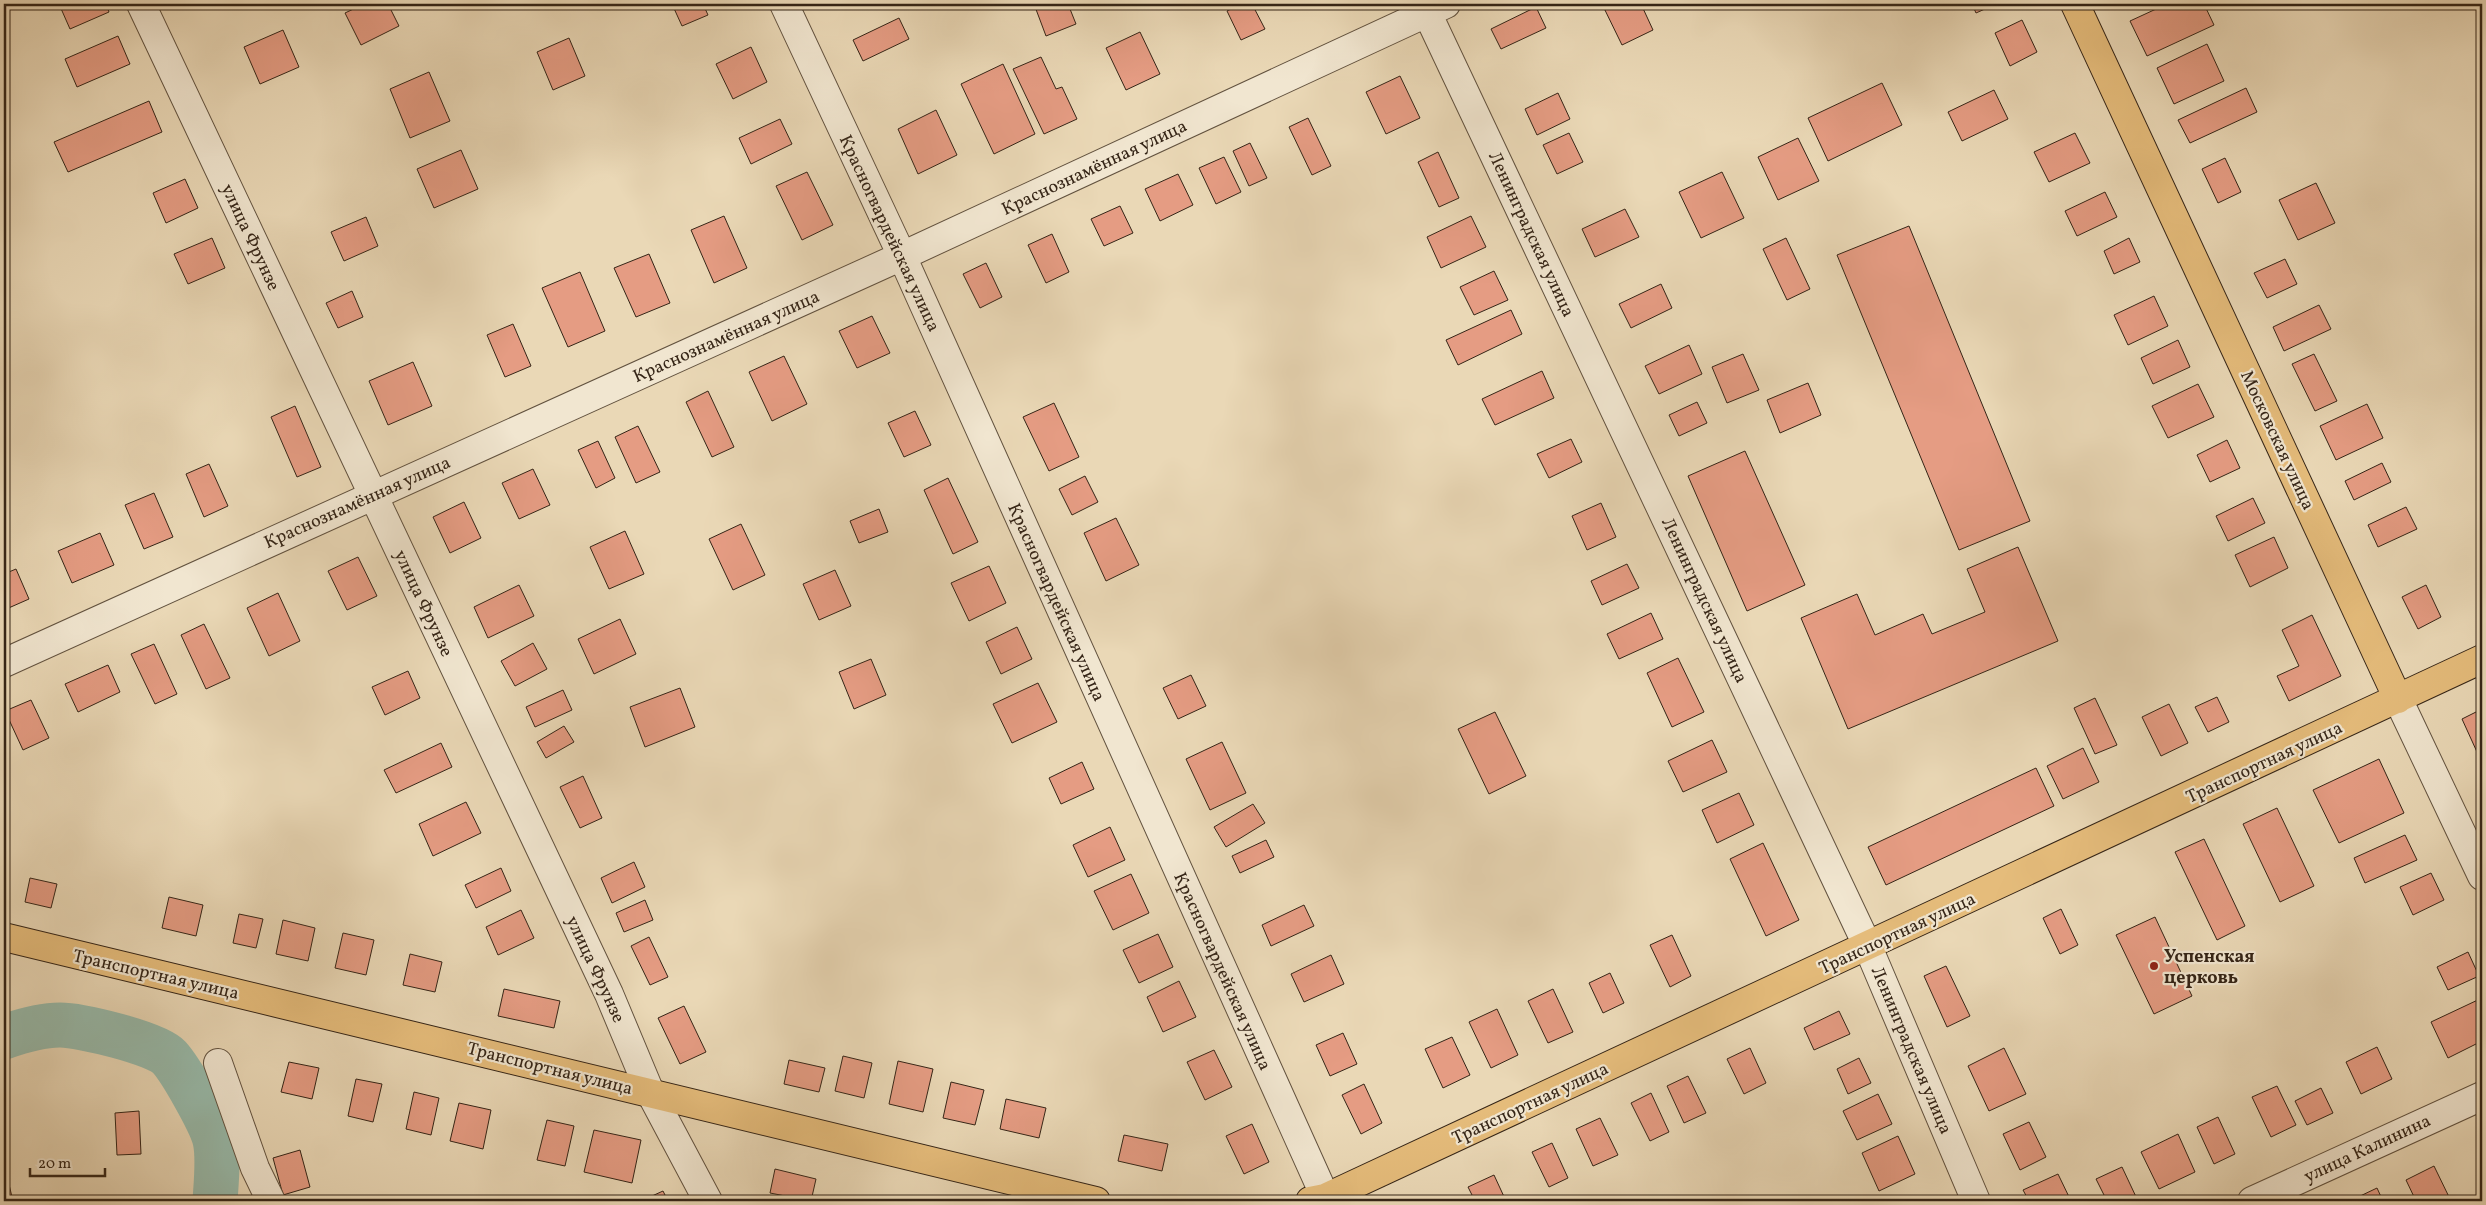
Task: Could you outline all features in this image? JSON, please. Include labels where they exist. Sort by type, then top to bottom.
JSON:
[{"type":"main road","name":"Московская улица","points":[[2074,4],[2398,699]]},
{"type":"main road","name":"Транспортная улица","points":[[1321,1200],[1868,947],[2482,659]]},
{"type":"main road","name":"Транспортная улица","points":[[4,937],[1096,1201]]},
{"type":"street","name":"улица Фрунзе","points":[[141,4],[609,994],[650,1092],[708,1201]]},
{"type":"street","name":"Красногвардейская улица","points":[[784,4],[902,256],[1321,1200]]},
{"type":"street","name":"Краснознамённая улица","points":[[4,663],[372,494],[902,256],[1432,7]]},
{"type":"street","name":"Ленинградская улица","points":[[1432,7],[1868,947],[1976,1201]]},
{"type":"street","name":"Московская улица","points":[[2398,699],[2482,876]]},
{"type":"street","points":[[218,1063],[255,1168],[272,1201]]},
{"type":"street","name":"улица Калинина","points":[[2252,1201],[2482,1096]]},
{"type":"building","points":[[59,4],[106,4],[109,12],[70,29]]},
{"type":"building","points":[[364,4],[388,4],[399,26],[361,45],[345,13]]},
{"type":"building","points":[[672,4],[703,4],[708,15],[682,26]]},
{"type":"building","points":[[1034,4],[1068,4],[1076,24],[1046,36]]},
{"type":"building","points":[[1241,4],[1252,4],[1265,29],[1241,40],[1227,11]]},
{"type":"building","points":[[1602,4],[1641,4],[1653,30],[1622,45]]},
{"type":"building","points":[[1972,4],[1996,4],[1976,13]]},
{"type":"building","points":[[2167,4],[2204,4],[2214,25],[2147,56],[2130,21]]},
{"type":"building","points":[[1536,7],[1546,28],[1501,49],[1491,29]]},
{"type":"building","points":[[899,18],[909,39],[863,61],[853,40]]},
{"type":"building","points":[[2022,20],[2037,52],[2010,66],[1995,33]]},
{"type":"building","points":[[283,30],[299,67],[260,84],[244,47]]},
{"type":"building","points":[[1140,32],[1160,74],[1126,90],[1106,48]]},
{"type":"building","points":[[118,36],[130,64],[77,87],[65,59]]},
{"type":"building","points":[[569,38],[585,76],[553,90],[537,52]]},
{"type":"building","points":[[2207,44],[2224,81],[2174,104],[2157,68]]},
{"type":"building","points":[[751,47],[767,82],[733,99],[716,64]]},
{"type":"building","points":[[1041,57],[1056,89],[1062,87],[1077,119],[1044,134],[1013,69]]},
{"type":"building","points":[[1003,64],[1035,134],[994,154],[961,84]]},
{"type":"building","points":[[429,72],[450,121],[410,138],[390,89]]},
{"type":"building","points":[[1400,76],[1420,118],[1386,134],[1366,92]]},
{"type":"building","points":[[1882,83],[1902,125],[1828,161],[1808,118]]},
{"type":"building","points":[[2246,88],[2257,112],[2190,143],[2178,120]]},
{"type":"building","points":[[1994,90],[2008,119],[1962,141],[1948,112]]},
{"type":"building","points":[[1558,93],[1570,119],[1537,135],[1525,109]]},
{"type":"building","points":[[149,101],[162,132],[68,172],[54,142]]},
{"type":"building","points":[[936,110],[957,155],[918,174],[898,129]]},
{"type":"building","points":[[1308,118],[1331,166],[1312,175],[1289,127]]},
{"type":"building","points":[[780,119],[792,144],[751,164],[739,138]]},
{"type":"building","points":[[1569,133],[1583,162],[1557,174],[1543,145]]},
{"type":"building","points":[[2075,133],[2090,163],[2049,182],[2034,152]]},
{"type":"building","points":[[1798,138],[1819,181],[1778,200],[1758,157]]},
{"type":"building","points":[[1250,143],[1267,178],[1249,186],[1233,151]]},
{"type":"building","points":[[461,150],[478,189],[434,208],[417,169]]},
{"type":"building","points":[[1438,152],[1459,198],[1439,207],[1418,162]]},
{"type":"building","points":[[1224,157],[1241,192],[1216,204],[1199,168]]},
{"type":"building","points":[[2225,158],[2241,192],[2218,203],[2202,169]]},
{"type":"building","points":[[807,172],[833,225],[802,240],[776,186]]},
{"type":"building","points":[[1722,172],[1744,218],[1701,238],[1679,192]]},
{"type":"building","points":[[1178,174],[1193,205],[1160,221],[1145,189]]},
{"type":"building","points":[[185,179],[198,208],[166,223],[153,193]]},
{"type":"building","points":[[2316,183],[2335,223],[2298,240],[2279,200]]},
{"type":"building","points":[[2105,192],[2117,217],[2077,236],[2065,211]]},
{"type":"building","points":[[1120,206],[1133,233],[1104,246],[1091,219]]},
{"type":"building","points":[[1625,209],[1639,237],[1595,257],[1582,229]]},
{"type":"building","points":[[724,216],[747,268],[714,283],[691,230]]},
{"type":"building","points":[[1471,216],[1486,247],[1441,268],[1427,237]]},
{"type":"building","points":[[366,217],[378,246],[344,261],[331,232]]},
{"type":"building","points":[[1909,226],[2030,521],[1959,550],[1837,255]]},
{"type":"building","points":[[1052,234],[1069,272],[1046,283],[1028,245]]},
{"type":"building","points":[[212,238],[225,268],[188,284],[174,254]]},
{"type":"building","points":[[1786,238],[1810,289],[1787,300],[1763,249]]},
{"type":"building","points":[[2129,238],[2140,262],[2114,274],[2104,251]]},
{"type":"building","points":[[649,254],[670,303],[636,317],[614,268]]},
{"type":"building","points":[[2285,259],[2297,284],[2267,298],[2254,273]]},
{"type":"building","points":[[986,263],[1002,297],[980,308],[963,274]]},
{"type":"building","points":[[1494,271],[1508,300],[1474,315],[1460,287]]},
{"type":"building","points":[[580,272],[605,331],[568,347],[542,288]]},
{"type":"building","points":[[1661,284],[1672,308],[1631,328],[1619,304]]},
{"type":"building","points":[[352,291],[363,317],[338,328],[326,303]]},
{"type":"building","points":[[2154,296],[2168,326],[2128,345],[2114,315]]},
{"type":"building","points":[[2319,305],[2331,329],[2284,351],[2273,327]]},
{"type":"building","points":[[1511,310],[1522,334],[1458,365],[1446,340]]},
{"type":"building","points":[[872,316],[890,353],[857,368],[839,331]]},
{"type":"building","points":[[513,324],[531,366],[505,377],[487,335]]},
{"type":"building","points":[[2178,340],[2190,367],[2153,384],[2141,358]]},
{"type":"building","points":[[1689,345],[1702,374],[1659,394],[1645,366]]},
{"type":"building","points":[[1743,354],[1759,390],[1727,403],[1712,367]]},
{"type":"building","points":[[2314,354],[2337,401],[2315,411],[2292,364]]},
{"type":"building","points":[[784,356],[807,404],[772,421],[749,372]]},
{"type":"building","points":[[413,362],[432,406],[388,425],[369,381]]},
{"type":"building","points":[[1542,371],[1554,398],[1495,425],[1482,399]]},
{"type":"building","points":[[1808,383],[1821,415],[1780,433],[1767,400]]},
{"type":"building","points":[[2198,384],[2214,417],[2168,438],[2152,406]]},
{"type":"building","points":[[708,391],[734,447],[712,457],[686,402]]},
{"type":"building","points":[[1697,402],[1707,423],[1679,436],[1669,415]]},
{"type":"building","points":[[1054,403],[1079,457],[1049,471],[1023,417]]},
{"type":"building","points":[[2367,404],[2383,438],[2336,460],[2320,426]]},
{"type":"building","points":[[295,406],[321,467],[297,477],[271,417]]},
{"type":"building","points":[[915,411],[931,445],[904,457],[888,423]]},
{"type":"building","points":[[638,426],[660,472],[636,483],[615,437]]},
{"type":"building","points":[[1571,439],[1582,462],[1549,478],[1537,454]]},
{"type":"building","points":[[2227,440],[2240,468],[2210,482],[2197,455]]},
{"type":"building","points":[[598,441],[615,478],[596,488],[578,450]]},
{"type":"building","points":[[1745,451],[1805,585],[1747,611],[1688,476]]},
{"type":"building","points":[[2382,463],[2391,482],[2354,500],[2345,481]]},
{"type":"building","points":[[209,464],[228,506],[204,517],[186,474]]},
{"type":"building","points":[[533,469],[550,505],[519,519],[502,483]]},
{"type":"building","points":[[1085,476],[1098,502],[1072,515],[1059,489]]},
{"type":"building","points":[[948,478],[978,542],[953,554],[924,490]]},
{"type":"building","points":[[154,493],[173,537],[144,549],[125,505]]},
{"type":"building","points":[[2253,498],[2265,523],[2228,541],[2216,516]]},
{"type":"building","points":[[464,502],[481,538],[450,553],[433,517]]},
{"type":"building","points":[[1601,503],[1616,537],[1587,550],[1572,516]]},
{"type":"building","points":[[2406,507],[2417,529],[2378,547],[2368,525]]},
{"type":"building","points":[[879,509],[888,532],[859,543],[850,521]]},
{"type":"building","points":[[1116,518],[1139,565],[1106,581],[1084,533]]},
{"type":"building","points":[[741,524],[765,575],[733,590],[709,539]]},
{"type":"building","points":[[625,531],[644,574],[609,589],[590,547]]},
{"type":"building","points":[[100,533],[114,565],[72,583],[58,551]]},
{"type":"building","points":[[2274,537],[2288,568],[2250,587],[2235,555]]},
{"type":"building","points":[[2018,547],[2058,641],[1848,729],[1801,618],[1857,594],[1875,635],[1923,614],[1932,634],[1985,612],[1967,569]]},
{"type":"building","points":[[358,557],[377,596],[347,610],[328,571]]},
{"type":"building","points":[[1627,564],[1639,588],[1602,605],[1591,581]]},
{"type":"building","points":[[989,566],[1006,603],[969,621],[951,583]]},
{"type":"building","points":[[16,569],[29,599],[4,610],[4,574]]},
{"type":"building","points":[[835,570],[851,606],[819,620],[803,584]]},
{"type":"building","points":[[519,585],[534,616],[488,638],[474,607]]},
{"type":"building","points":[[2426,585],[2441,617],[2418,629],[2402,597]]},
{"type":"building","points":[[278,593],[300,641],[269,656],[247,608]]},
{"type":"building","points":[[1651,613],[1663,639],[1619,659],[1607,634]]},
{"type":"building","points":[[2312,615],[2341,676],[2289,701],[2277,676],[2299,666],[2282,630]]},
{"type":"building","points":[[620,619],[636,654],[594,674],[578,639]]},
{"type":"building","points":[[204,624],[230,678],[206,689],[181,635]]},
{"type":"building","points":[[1017,627],[1032,659],[1001,674],[986,642]]},
{"type":"building","points":[[533,643],[547,669],[515,686],[501,661]]},
{"type":"building","points":[[154,644],[177,694],[155,704],[131,654]]},
{"type":"building","points":[[1678,658],[1704,712],[1672,727],[1647,673]]},
{"type":"building","points":[[871,659],[886,695],[854,709],[839,672]]},
{"type":"building","points":[[108,665],[120,692],[78,712],[65,684]]},
{"type":"building","points":[[408,671],[420,698],[385,715],[372,687]]},
{"type":"building","points":[[1191,675],[1206,706],[1178,719],[1163,688]]},
{"type":"building","points":[[1038,683],[1057,722],[1012,743],[993,704]]},
{"type":"building","points":[[680,688],[695,727],[645,747],[630,707]]},
{"type":"building","points":[[563,690],[572,710],[535,727],[526,707]]},
{"type":"building","points":[[2217,697],[2229,722],[2208,732],[2195,707]]},
{"type":"building","points":[[2095,698],[2117,745],[2095,754],[2074,708]]},
{"type":"building","points":[[31,700],[49,738],[23,750],[5,711]]},
{"type":"building","points":[[2169,704],[2188,743],[2161,756],[2142,717]]},
{"type":"building","points":[[2482,709],[2482,763],[2462,719]]},
{"type":"building","points":[[1495,712],[1526,776],[1489,794],[1458,729]]},
{"type":"building","points":[[564,726],[574,742],[546,758],[537,742]]},
{"type":"building","points":[[1712,740],[1727,772],[1683,792],[1668,761]]},
{"type":"building","points":[[1222,742],[1246,793],[1210,810],[1186,759]]},
{"type":"building","points":[[441,743],[452,767],[396,793],[384,770]]},
{"type":"building","points":[[2083,748],[2099,782],[2063,799],[2047,766]]},
{"type":"building","points":[[2379,759],[2404,813],[2339,843],[2313,790]]},
{"type":"building","points":[[1082,762],[1094,789],[1061,804],[1049,778]]},
{"type":"building","points":[[2036,768],[2054,806],[1886,885],[1868,847]]},
{"type":"building","points":[[583,776],[602,818],[580,828],[560,787]]},
{"type":"building","points":[[1739,793],[1754,825],[1717,843],[1702,810]]},
{"type":"building","points":[[466,802],[481,833],[433,856],[419,824]]},
{"type":"building","points":[[1253,804],[1265,823],[1226,847],[1214,827]]},
{"type":"building","points":[[2277,808],[2314,886],[2280,902],[2243,824]]},
{"type":"building","points":[[1110,827],[1125,860],[1088,877],[1073,845]]},
{"type":"building","points":[[2405,835],[2417,860],[2365,883],[2354,858]]},
{"type":"building","points":[[2204,839],[2245,926],[2217,940],[2175,852]]},
{"type":"building","points":[[1266,840],[1274,857],[1240,873],[1232,856]]},
{"type":"building","points":[[1763,843],[1799,920],[1766,936],[1730,859]]},
{"type":"building","points":[[634,862],[645,887],[612,903],[601,878]]},
{"type":"building","points":[[501,868],[511,891],[476,908],[465,885]]},
{"type":"building","points":[[2431,873],[2444,900],[2413,915],[2400,887]]},
{"type":"building","points":[[1131,874],[1149,913],[1113,930],[1094,891]]},
{"type":"building","points":[[30,878],[57,884],[51,908],[25,902]]},
{"type":"building","points":[[169,897],[203,905],[196,936],[162,928]]},
{"type":"building","points":[[645,900],[653,920],[624,932],[616,913]]},
{"type":"building","points":[[1304,905],[1314,926],[1271,946],[1262,925]]},
{"type":"building","points":[[2061,909],[2078,945],[2060,954],[2043,918]]},
{"type":"building","points":[[521,910],[534,938],[498,955],[486,927]]},
{"type":"building","points":[[239,914],[263,919],[256,948],[233,943]]},
{"type":"building","name":"Успенская церковь","points":[[2155,917],[2192,996],[2154,1014],[2116,935]]},
{"type":"building","points":[[283,920],[315,928],[308,961],[276,954]]},
{"type":"building","points":[[343,933],[374,940],[366,975],[335,968]]},
{"type":"building","points":[[1158,934],[1173,967],[1139,983],[1123,950]]},
{"type":"building","points":[[1672,935],[1691,976],[1670,987],[1650,945]]},
{"type":"building","points":[[649,937],[668,977],[650,985],[631,946]]},
{"type":"building","points":[[2468,952],[2479,976],[2448,990],[2437,967]]},
{"type":"building","points":[[410,954],[442,962],[435,992],[403,985]]},
{"type":"building","points":[[1331,955],[1344,984],[1304,1002],[1291,974]]},
{"type":"building","points":[[1946,966],[1970,1016],[1947,1027],[1924,976]]},
{"type":"building","points":[[1610,973],[1624,1003],[1603,1013],[1589,983]]},
{"type":"building","points":[[1179,981],[1196,1017],[1163,1032],[1147,997]]},
{"type":"building","points":[[504,989],[560,1001],[554,1028],[498,1016]]},
{"type":"building","points":[[1553,989],[1573,1032],[1548,1043],[1528,1001]]},
{"type":"building","points":[[2482,998],[2482,1041],[2448,1058],[2431,1022]]},
{"type":"building","points":[[684,1006],[706,1052],[680,1064],[658,1018]]},
{"type":"building","points":[[1497,1009],[1518,1055],[1491,1068],[1469,1022]]},
{"type":"building","points":[[1839,1011],[1850,1034],[1814,1050],[1804,1028]]},
{"type":"building","points":[[1343,1033],[1357,1064],[1330,1076],[1316,1045]]},
{"type":"building","points":[[1452,1037],[1470,1075],[1443,1088],[1425,1049]]},
{"type":"building","points":[[2377,1047],[2392,1079],[2361,1094],[2346,1062]]},
{"type":"building","points":[[1750,1048],[1766,1083],[1744,1094],[1727,1059]]},
{"type":"building","points":[[2004,1048],[2026,1094],[1989,1111],[1968,1066]]},
{"type":"building","points":[[1214,1050],[1232,1087],[1205,1100],[1187,1062]]},
{"type":"building","points":[[843,1056],[872,1063],[864,1098],[835,1091]]},
{"type":"building","points":[[1859,1058],[1871,1083],[1848,1094],[1837,1069]]},
{"type":"building","points":[[789,1060],[825,1068],[819,1092],[784,1084]]},
{"type":"building","points":[[898,1061],[933,1069],[923,1112],[889,1104]]},
{"type":"building","points":[[289,1062],[319,1068],[312,1099],[281,1092]]},
{"type":"building","points":[[1688,1076],[1706,1113],[1684,1123],[1667,1086]]},
{"type":"building","points":[[356,1079],[382,1084],[373,1122],[348,1116]]},
{"type":"building","points":[[951,1082],[984,1090],[975,1125],[943,1118]]},
{"type":"building","points":[[1364,1084],[1382,1123],[1361,1134],[1342,1095]]},
{"type":"building","points":[[2277,1086],[2296,1125],[2271,1137],[2252,1097]]},
{"type":"building","points":[[2321,1088],[2333,1113],[2307,1125],[2295,1101]]},
{"type":"building","points":[[414,1092],[439,1098],[431,1135],[406,1129]]},
{"type":"building","points":[[1651,1093],[1669,1132],[1650,1141],[1631,1103]]},
{"type":"building","points":[[1878,1094],[1892,1124],[1857,1140],[1843,1111]]},
{"type":"building","points":[[1006,1099],[1046,1108],[1039,1138],[1000,1129]]},
{"type":"building","points":[[459,1103],[491,1110],[483,1149],[450,1141]]},
{"type":"building","points":[[139,1111],[141,1154],[117,1155],[115,1113]]},
{"type":"building","points":[[2218,1117],[2235,1154],[2214,1164],[2197,1127]]},
{"type":"building","points":[[1600,1118],[1618,1155],[1593,1166],[1576,1129]]},
{"type":"building","points":[[547,1120],[574,1126],[565,1166],[537,1160]]},
{"type":"building","points":[[2029,1122],[2046,1157],[2020,1170],[2003,1134]]},
{"type":"building","points":[[1252,1124],[1269,1162],[1244,1174],[1226,1136]]},
{"type":"building","points":[[594,1130],[641,1140],[632,1183],[584,1172]]},
{"type":"building","points":[[2178,1134],[2195,1172],[2159,1189],[2141,1152]]},
{"type":"building","points":[[1124,1135],[1168,1144],[1162,1171],[1118,1161]]},
{"type":"building","points":[[1898,1136],[1915,1174],[1879,1191],[1862,1153]]},
{"type":"building","points":[[1552,1143],[1568,1178],[1549,1187],[1532,1152]]},
{"type":"building","points":[[300,1150],[310,1187],[283,1195],[273,1158]]},
{"type":"building","points":[[2434,1166],[2451,1201],[2416,1201],[2406,1180]]},
{"type":"building","points":[[2122,1167],[2138,1201],[2107,1201],[2096,1179]]},
{"type":"building","points":[[5,1168],[13,1201],[4,1201]]},
{"type":"building","points":[[775,1169],[816,1179],[811,1201],[770,1193]]},
{"type":"building","points":[[2058,1174],[2071,1201],[2029,1201],[2023,1190]]},
{"type":"building","points":[[1494,1175],[1506,1201],[1475,1201],[1468,1187]]},
{"type":"building","points":[[2377,1188],[2383,1201],[2357,1201],[2356,1198]]},
{"type":"building","points":[[663,1191],[668,1201],[641,1201]]},
{"type":"building","points":[[886,1196],[910,1201],[885,1201]]},
{"type":"waterway","points":[[4,1037],[38,1027],[53,1025],[70,1026],[100,1031],[134,1041],[149,1046],[169,1057],[195,1097],[215,1140],[217,1162],[215,1201]]},
{"type":"place","name":"Успенская церковь","points":[[2154,966]]}]
